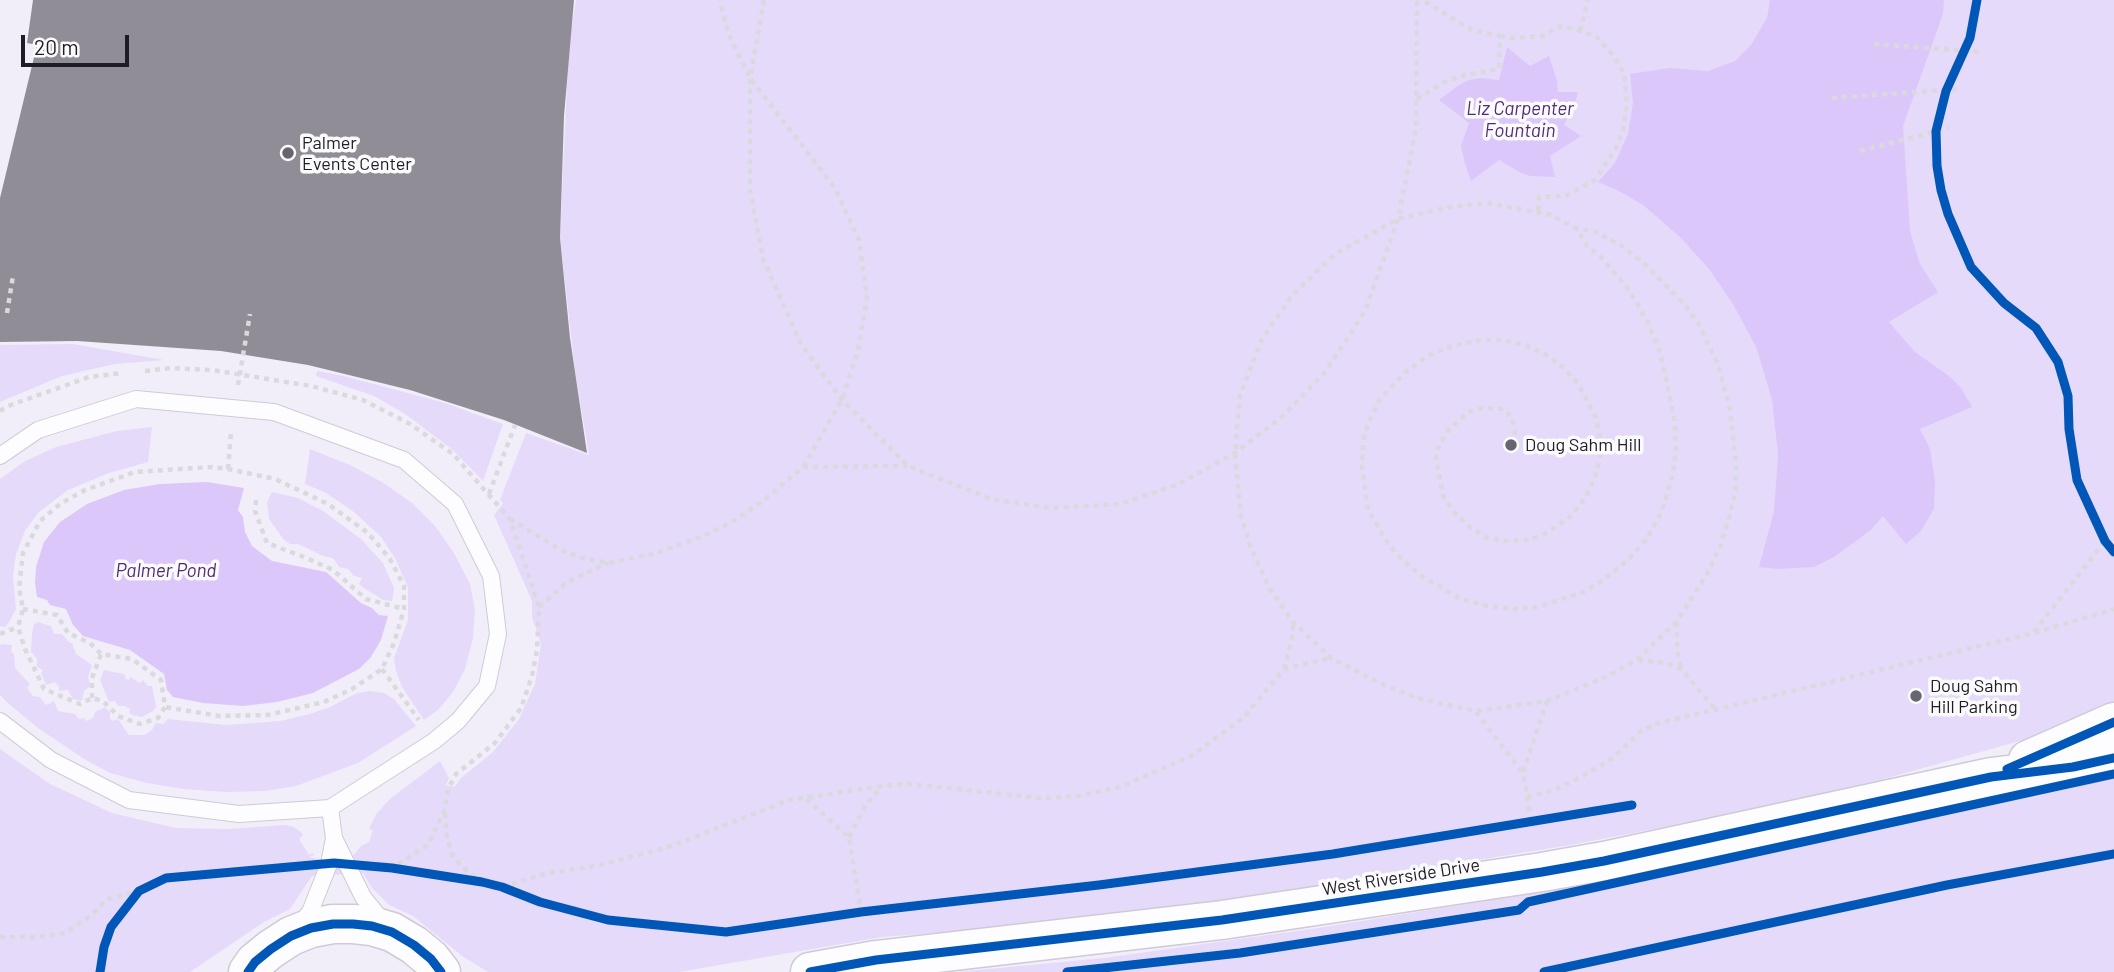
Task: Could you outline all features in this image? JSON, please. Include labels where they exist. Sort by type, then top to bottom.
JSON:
[{"type":"street","name":"West Riverside Drive","points":[[1991,776],[2114,722]]},
{"type":"street","name":"West Riverside Drive","points":[[810,972],[876,960],[1222,920],[1542,872],[1604,861],[1991,776],[2073,767],[2114,758]]},
{"type":"street","points":[[246,969],[290,936],[333,924],[372,926],[392,932],[414,945],[442,968]]},
{"type":"lane","points":[[0,456],[38,429],[136,399],[274,412],[404,460],[455,504],[491,576],[498,634],[487,686],[458,722],[434,741],[330,808],[239,814],[129,800],[51,760],[0,722]]},
{"type":"lane","points":[[330,808],[334,838],[346,864],[363,897],[392,932]]},
{"type":"lane","points":[[290,936],[310,912],[329,863],[334,838]]},
{"type":"path","points":[[539,607],[567,582],[609,563],[653,554],[704,536],[763,502],[803,467],[842,400],[858,350],[867,299],[859,240],[835,188],[750,78],[728,33],[720,0]]},
{"type":"path","points":[[764,0],[750,78],[750,190],[763,259],[801,344],[842,400],[908,466]]},
{"type":"path","points":[[803,467],[908,466],[991,499],[1051,508],[1120,504],[1179,484],[1235,453],[1283,416],[1326,371],[1365,311],[1398,219],[1416,129],[1420,0],[1472,30],[1500,36],[1542,36],[1561,26],[1597,37],[1625,73],[1627,104],[1623,129],[1616,148],[1595,180],[1565,196],[1539,198],[1538,213]]},
{"type":"path","points":[[1580,31],[1588,0]]},
{"type":"path","points":[[1416,99],[1444,82],[1499,69],[1500,36]]},
{"type":"path","points":[[1958,64],[1970,38]]},
{"type":"path","points":[[1874,44],[1980,52]]},
{"type":"path","points":[[1943,103],[1951,79]]},
{"type":"path","points":[[1832,98],[1959,89]]},
{"type":"path","points":[[1937,145],[1939,120]]},
{"type":"path","points":[[1860,151],[1949,128]]},
{"type":"path","points":[[1487,203],[1538,213],[1551,215],[1577,229],[1594,231],[1622,246],[1667,283],[1700,326],[1718,365],[1730,409],[1736,463],[1735,493],[1720,547],[1707,574],[1678,621],[1637,660],[1606,677],[1547,701],[1476,711],[1421,699],[1384,685],[1331,658],[1293,622],[1269,588],[1251,548],[1241,516],[1235,453],[1240,395],[1262,339],[1294,293],[1335,254],[1398,219],[1450,207],[1487,203]]},
{"type":"path","points":[[1511,444],[1515,431],[1512,418],[1504,409],[1482,408],[1469,412],[1449,429],[1438,448],[1439,481],[1443,496],[1471,528],[1487,538],[1504,541],[1527,540],[1556,528],[1571,516],[1586,497],[1600,456],[1600,437],[1596,418],[1579,385],[1563,367],[1545,354],[1525,345],[1504,340],[1481,340],[1452,346],[1429,355],[1414,366],[1380,399],[1368,423],[1363,441],[1362,467],[1368,510],[1389,545],[1423,577],[1461,599],[1487,606],[1514,609],[1537,607],[1571,597],[1602,581],[1628,561],[1646,540],[1662,511],[1673,473],[1675,424],[1668,383],[1659,349],[1630,291],[1602,258],[1587,246],[1577,229]]},
{"type":"path","points":[[7,313],[13,276]]},
{"type":"path","points":[[144,371],[171,368],[212,370],[311,386],[362,400],[410,424],[453,454],[510,519],[561,550],[582,558],[609,563]]},
{"type":"path","points":[[0,411],[89,377],[130,373]]},
{"type":"path","points":[[489,495],[515,425]]},
{"type":"path","points":[[23,609],[57,615],[68,633],[90,643],[101,653],[132,659],[161,680],[165,707],[158,718],[139,724],[118,716],[103,701],[92,698],[80,704],[44,689],[25,649],[18,627],[23,609],[19,589],[23,553],[40,521],[60,504],[85,490],[135,471],[211,467],[275,479],[328,504],[368,533],[390,559],[404,586],[404,609],[394,643],[382,669],[352,689],[324,702],[268,715],[219,716],[165,707]]},
{"type":"path","points":[[257,500],[255,511],[267,543],[333,570],[366,599],[404,609]]},
{"type":"path","points":[[481,882],[461,866],[452,854],[446,838],[445,809],[448,789],[456,774],[495,743],[521,709],[532,676],[537,650],[539,607],[510,519]]},
{"type":"path","points":[[2034,633],[2103,538],[2114,552]]},
{"type":"path","points":[[1527,797],[1557,789],[1581,777],[1613,758],[1641,731],[1655,724],[2034,633],[2114,609]]},
{"type":"path","points":[[1678,621],[1677,648],[1681,669]]},
{"type":"path","points":[[502,887],[544,874],[600,865],[669,847],[789,800],[908,784],[1041,798],[1078,796],[1120,787],[1191,756],[1243,718],[1284,669],[1293,622]]},
{"type":"path","points":[[0,634],[18,627]]},
{"type":"path","points":[[92,698],[92,678],[101,653]]},
{"type":"path","points":[[1284,669],[1331,658]]},
{"type":"path","points":[[1637,660],[1665,663],[1681,669],[1716,710]]},
{"type":"path","points":[[382,669],[422,723]]},
{"type":"path","points":[[1532,826],[1523,772],[1547,701]]},
{"type":"path","points":[[1476,711],[1523,772]]},
{"type":"path","points":[[451,767],[456,774]]},
{"type":"path","points":[[863,925],[849,837],[865,806],[882,786]]},
{"type":"path","points":[[806,798],[849,837]]},
{"type":"path","points":[[391,868],[428,845],[445,809]]},
{"type":"path","points":[[1518,823],[1532,826],[1544,819]]},
{"type":"path","points":[[346,864],[404,870]]},
{"type":"path","points":[[456,878],[515,892]]},
{"type":"path","points":[[125,909],[144,889]]},
{"type":"path","points":[[0,937],[39,937],[65,933],[93,914],[107,899],[144,889]]},
{"type":"path","points":[[848,914],[874,911]]},
{"type":"path","points":[[1556,955],[1556,970],[1572,965]]},
{"type":"shaded area","points":[[576,0],[2114,0],[2114,708],[2059,730],[1877,781],[1742,812],[1571,845],[1214,902],[991,929],[882,937],[679,972],[488,972],[462,956],[413,916],[389,905],[372,888],[363,873],[312,876],[290,909],[264,922],[190,972],[0,972],[0,749],[50,784],[112,813],[176,828],[228,829],[285,825],[301,832],[303,835],[299,839],[309,855],[314,853],[309,857],[346,864],[361,846],[369,842],[373,830],[369,829],[376,814],[391,798],[440,761],[449,778],[446,785],[454,787],[493,752],[519,719],[535,684],[541,644],[532,617],[532,601],[494,515],[503,503],[500,500],[526,433],[589,455],[575,371],[560,238],[569,43]]},
{"type":"shaded area","points":[[73,344],[164,360],[115,364],[62,376],[0,402],[0,345]]},
{"type":"shaded area","points":[[317,371],[445,403],[503,424],[483,481],[454,451],[405,414],[374,396],[316,376]]},
{"type":"shaded area","points":[[152,427],[148,462],[109,473],[68,490],[38,513],[25,531],[16,554],[13,576],[16,609],[5,627],[0,626],[0,479],[25,461],[56,447],[117,431]]},
{"type":"shaded area","points":[[310,449],[350,465],[382,482],[412,503],[435,526],[454,553],[470,584],[475,610],[473,638],[465,669],[453,692],[438,710],[424,720],[402,687],[394,658],[408,620],[408,588],[395,558],[381,537],[354,512],[326,493],[305,484]]},
{"type":"shaded area","points":[[272,492],[298,498],[323,511],[361,539],[383,563],[394,588],[392,601],[383,600],[364,588],[359,584],[362,578],[339,567],[333,558],[284,540],[269,519],[267,502]]},
{"type":"shaded area","points":[[38,622],[51,626],[54,634],[62,634],[72,643],[76,654],[92,665],[88,677],[91,686],[84,691],[82,701],[73,699],[68,690],[59,691],[55,682],[46,685],[41,673],[43,670],[37,667],[37,659],[31,652],[34,624]]},
{"type":"shaded area","points":[[0,645],[12,645],[15,668],[30,684],[27,688],[33,696],[40,697],[46,705],[54,701],[58,711],[75,714],[79,719],[85,718],[85,721],[93,718],[95,712],[105,707],[110,712],[110,719],[118,719],[129,735],[144,735],[152,730],[156,723],[163,724],[168,719],[226,725],[280,721],[310,714],[357,693],[370,691],[384,693],[394,699],[416,726],[358,763],[296,786],[265,791],[226,792],[147,783],[110,773],[84,759],[38,728],[9,704],[0,695]]},
{"type":"shaded area","points":[[104,670],[124,674],[126,679],[129,680],[130,677],[140,683],[143,680],[148,686],[152,686],[156,707],[153,711],[142,717],[132,715],[129,713],[130,709],[125,706],[118,706],[115,701],[109,702],[100,680]]},
{"type":"shaded area","points":[[2114,768],[2114,972],[957,972],[1104,958],[1318,928],[1553,890]]},
{"type":"water","points":[[1770,0],[1944,0],[1943,14],[1903,126],[1910,231],[1920,264],[1938,292],[1889,322],[1915,352],[1961,388],[1972,407],[1920,429],[1930,449],[1935,481],[1934,509],[1921,531],[1906,544],[1883,516],[1871,530],[1834,557],[1814,567],[1777,569],[1759,567],[1774,511],[1778,454],[1772,400],[1757,349],[1733,304],[1709,269],[1680,237],[1643,205],[1598,182],[1615,163],[1628,134],[1633,103],[1630,74],[1669,68],[1708,71],[1735,61],[1751,45],[1767,18]]},
{"type":"water","name":"Liz Carpenter Fountain","points":[[1507,47],[1530,66],[1549,56],[1558,92],[1578,92],[1564,125],[1581,136],[1550,156],[1555,177],[1530,176],[1499,160],[1471,181],[1461,146],[1469,123],[1439,100],[1469,80],[1499,80]]},
{"type":"water","name":"Palmer Pond","points":[[207,482],[244,488],[238,510],[243,517],[245,532],[252,546],[272,561],[326,572],[361,603],[379,615],[388,616],[381,640],[371,657],[359,669],[313,693],[277,702],[243,706],[203,703],[173,697],[167,690],[164,674],[130,650],[83,636],[73,625],[66,609],[50,605],[47,600],[37,597],[36,567],[44,542],[60,522],[87,504],[124,490],[160,484]]},
{"type":"building","name":"Palmer Events Center","points":[[33,0],[574,0],[564,116],[560,238],[570,338],[587,453],[504,420],[410,390],[308,365],[221,351],[77,341],[0,342],[0,198],[37,45],[27,43]]},
{"type":"cycle path","points":[[1977,0],[1970,38],[1946,91],[1936,131],[1941,190],[1948,214],[1971,267],[2004,303],[2036,328],[2058,362],[2068,396],[2069,429],[2077,480],[2105,541],[2114,552]]},
{"type":"cycle path","points":[[2007,769],[2114,722]]},
{"type":"cycle path","points":[[810,972],[876,960],[1222,920],[1542,872],[1991,777],[2073,767],[2114,758]]},
{"type":"cycle path","points":[[1067,972],[1240,953],[1519,910],[1528,902],[2114,774]]},
{"type":"cycle path","points":[[100,972],[111,927],[139,891],[166,878],[334,863],[392,868],[482,882],[540,902],[608,920],[726,932],[861,912],[1099,885],[1333,854],[1632,805]]},
{"type":"cycle path","points":[[1544,972],[1947,885],[2114,854]]},
{"type":"cycle path","points":[[248,972],[255,962],[291,936],[311,928],[333,924],[372,926],[392,932],[414,945],[431,959],[441,972]]},
{"type":"place","name":"Palmer Events Center","points":[[288,153]]},
{"type":"place","name":"Doug Sahm Hill","points":[[1511,445]]},
{"type":"place","name":"Doug Sahm Hill Parking","points":[[1916,696]]}]
